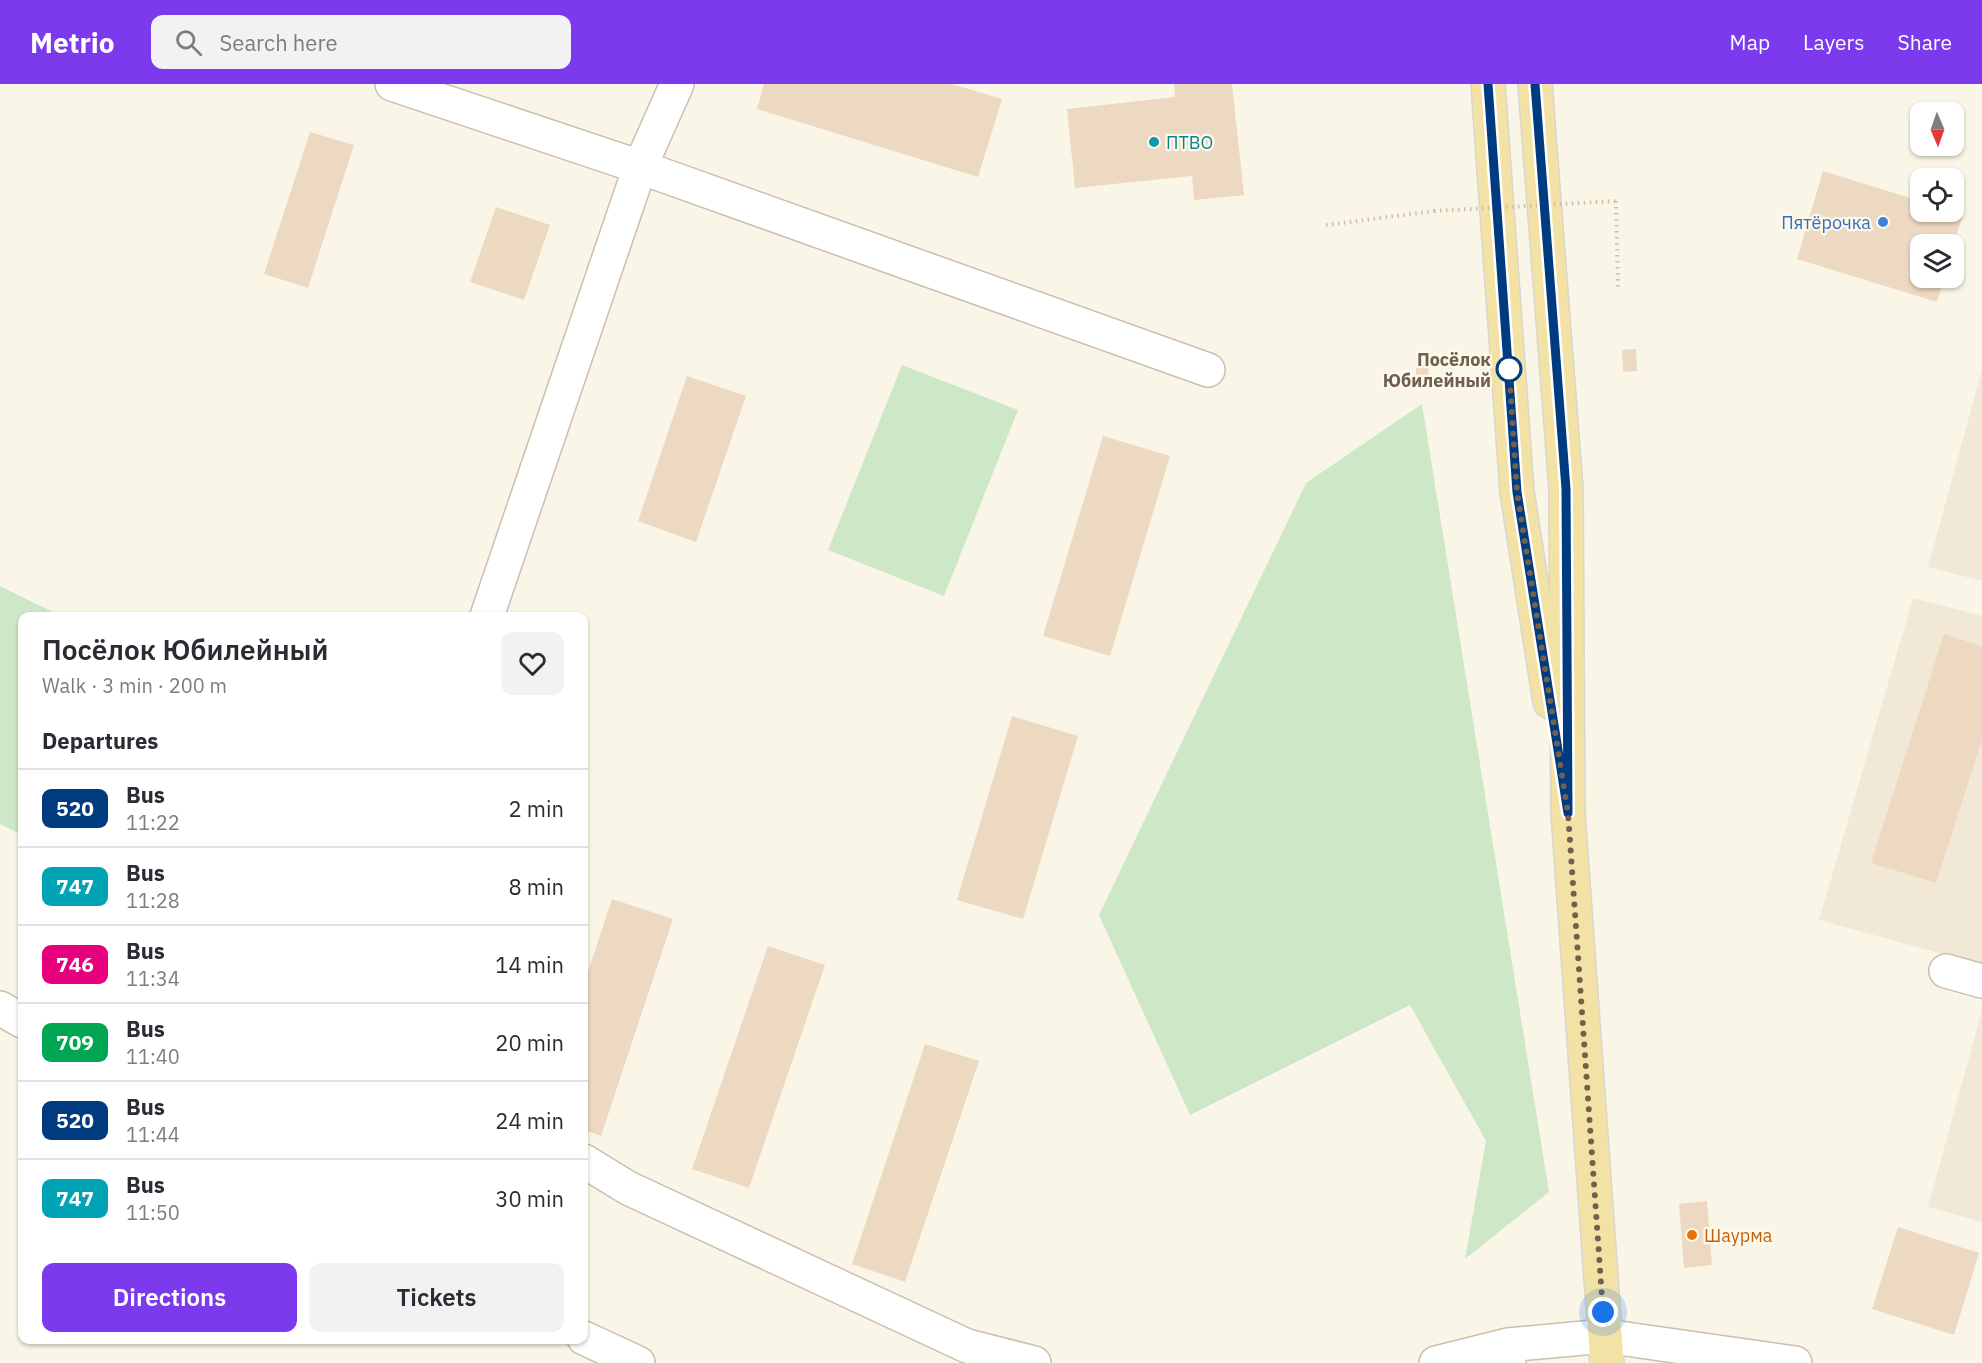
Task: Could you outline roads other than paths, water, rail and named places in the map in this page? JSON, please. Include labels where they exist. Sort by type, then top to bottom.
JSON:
[{"type":"main road","points":[[1488,84],[1517,492],[1568,813]]},
{"type":"main road","points":[[1535,84],[1566,489],[1568,813],[1606,1349]]},
{"type":"street","points":[[392,84],[640,167],[1208,370]]},
{"type":"street","points":[[488,612],[640,167],[676,84]]},
{"type":"street","points":[[1946,971],[1982,981]]},
{"type":"street","points":[[0,1008],[18,1019]]},
{"type":"street","points":[[588,1163],[628,1188],[967,1346],[1034,1363]]},
{"type":"street","points":[[588,1340],[638,1363]]},
{"type":"street","points":[[1436,1363],[1509,1354],[1606,1349],[1796,1363]]},
{"type":"place","name":"ПТВО","points":[[1154,142]]},
{"type":"place","name":"Пятёрочка","points":[[1883,222]]},
{"type":"place","name":"Посёлок Юбилейный","points":[[1509,369]]},
{"type":"place","name":"Шаурма","points":[[1692,1235]]}]
